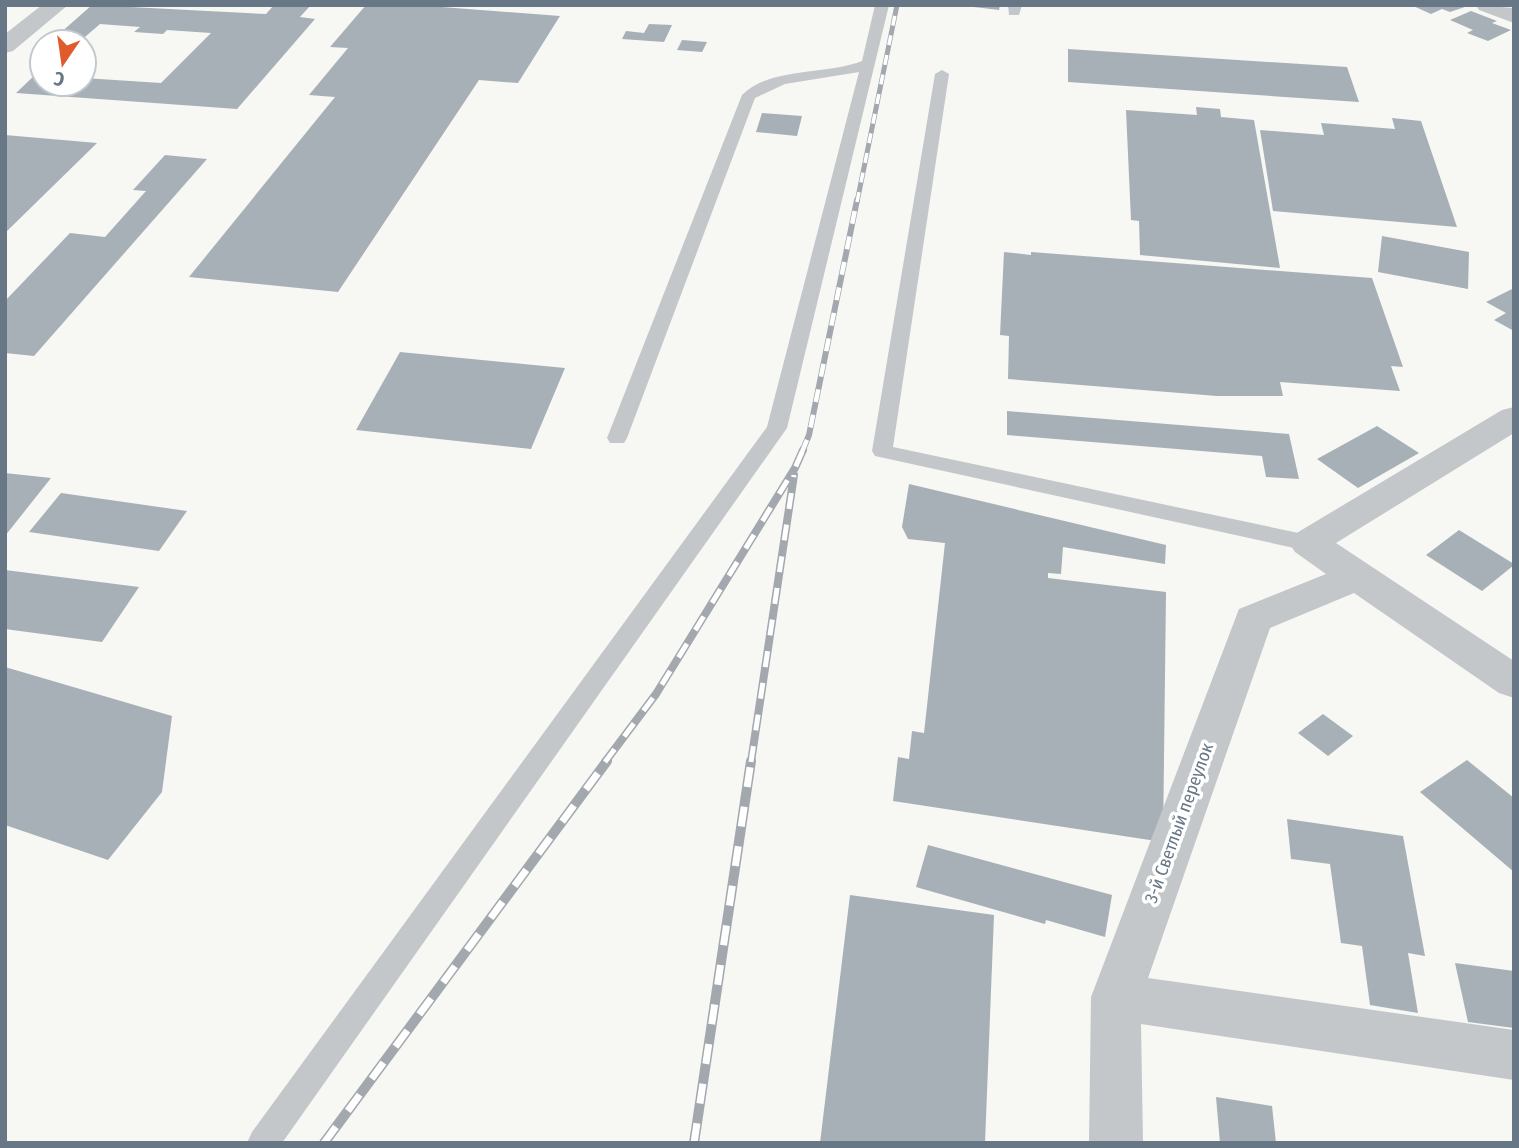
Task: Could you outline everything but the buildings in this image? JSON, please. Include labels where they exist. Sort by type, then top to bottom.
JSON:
[{"type":"street","points":[[5,46],[57,5]]},
{"type":"street","points":[[1487,5],[1514,16]]},
{"type":"street","points":[[1514,418],[1308,542],[1514,682]]},
{"type":"street","name":"3-й Светлый переулок","points":[[1116,1143],[1116,997],[1253,619],[1359,576]]},
{"type":"street","points":[[1116,997],[1514,1055]]},
{"type":"lane","points":[[263,1143],[777,428],[882,5]]},
{"type":"lane","points":[[617,438],[749,95],[782,80],[849,71],[869,63]]},
{"type":"lane","points":[[942,74],[882,451],[1308,542]]},
{"type":"railway","points":[[857,202],[897,5]]},
{"type":"railway","points":[[802,452],[809,435],[857,200]]},
{"type":"railway","points":[[605,762],[656,694],[795,468],[803,450]]},
{"type":"railway","points":[[751,762],[794,475]]},
{"type":"railway","points":[[324,1143],[607,761]]},
{"type":"railway","points":[[694,1143],[751,761]]}]
